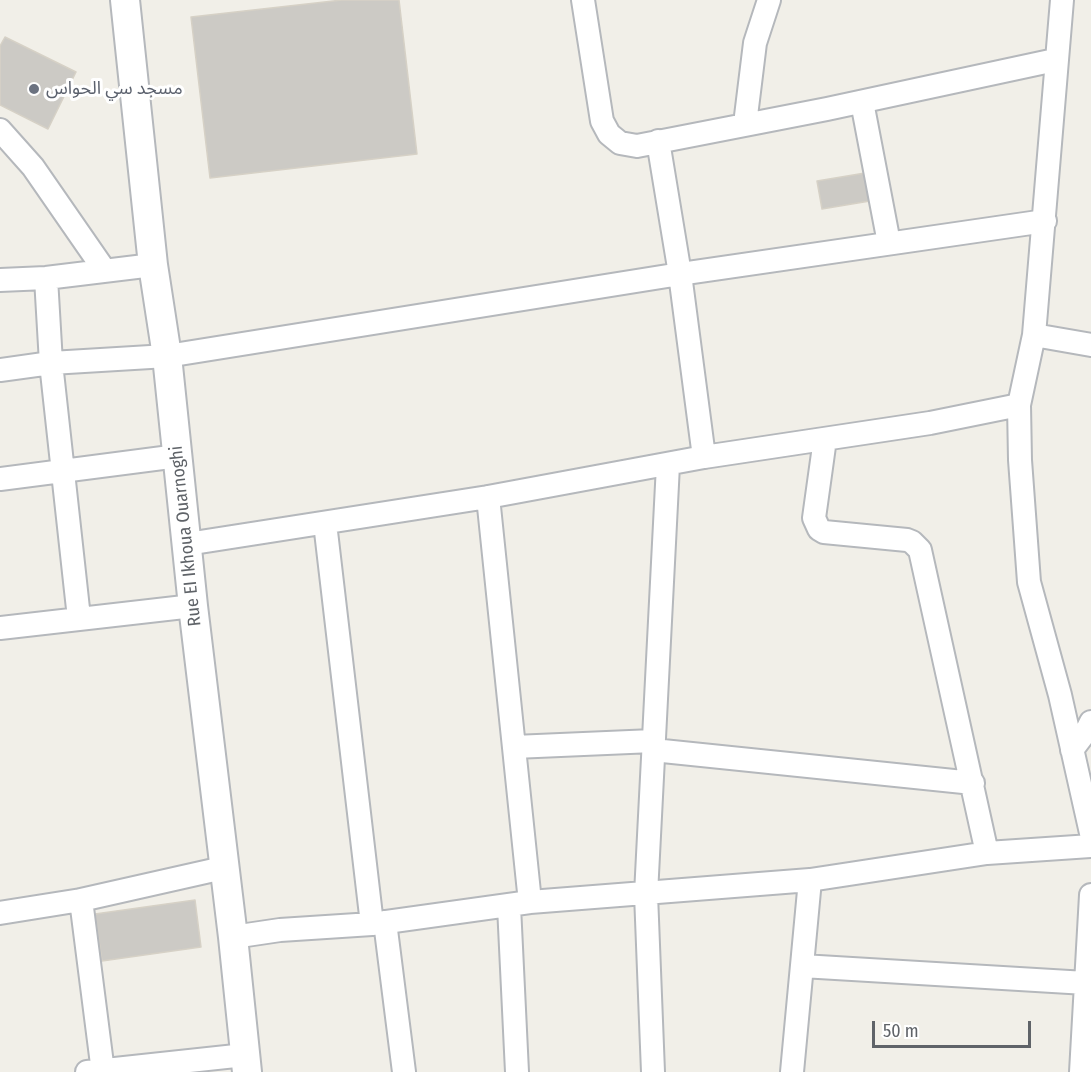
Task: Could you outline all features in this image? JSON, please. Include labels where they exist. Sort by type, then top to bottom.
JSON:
[{"type":"street","name":"Rue EI Ikhoua Ouarnoghi","points":[[125,0],[153,265],[167,356],[193,606],[246,1064]]},
{"type":"street","points":[[583,0],[602,121],[609,134],[620,143],[637,146],[862,102],[1055,60]]},
{"type":"street","points":[[745,124],[755,43],[770,0]]},
{"type":"street","points":[[1062,0],[1055,60],[1034,335],[1019,405],[1020,460],[1029,582],[1060,695],[1091,833]]},
{"type":"street","points":[[862,102],[890,243]]},
{"type":"street","points":[[0,130],[40,176],[105,271]]},
{"type":"street","points":[[658,141],[680,274],[704,457]]},
{"type":"street","points":[[0,370],[51,363],[167,356],[680,274],[1044,221]]},
{"type":"street","points":[[0,280],[46,278],[153,265]]},
{"type":"street","points":[[46,278],[51,363],[80,618]]},
{"type":"street","points":[[1034,335],[1091,345]]},
{"type":"street","points":[[187,544],[488,497],[704,457],[930,423],[1019,405]]},
{"type":"street","points":[[825,439],[814,518],[819,529],[824,532],[907,540],[920,550],[987,853]]},
{"type":"street","points":[[0,479],[178,456]]},
{"type":"street","points":[[653,1072],[646,894],[668,465]]},
{"type":"street","points":[[488,497],[514,747],[519,904],[517,1072]]},
{"type":"street","points":[[325,523],[379,923],[404,1072]]},
{"type":"street","points":[[0,628],[193,606]]},
{"type":"street","points":[[1072,750],[1091,722]]},
{"type":"street","points":[[514,747],[653,746],[973,783]]},
{"type":"street","points":[[233,937],[280,930],[379,923],[519,904],[810,880],[987,853],[1091,846]]},
{"type":"street","points":[[0,913],[81,900],[223,868]]},
{"type":"street","points":[[792,1072],[810,880]]},
{"type":"street","points":[[1082,1072],[1091,896]]},
{"type":"street","points":[[81,900],[98,1071],[246,1064]]},
{"type":"street","points":[[802,966],[1086,983]]},
{"type":"building","points":[[342,0],[399,0],[417,154],[210,178],[191,17]]},
{"type":"building","name":"مسجد سي الحواس","points":[[5,37],[76,72],[48,129],[0,105],[0,46]]},
{"type":"building","points":[[865,173],[870,201],[822,209],[817,181]]},
{"type":"building","points":[[195,900],[201,947],[102,961],[95,914]]},
{"type":"place","name":"مسجد سي الحواس","points":[[34,89]]}]
